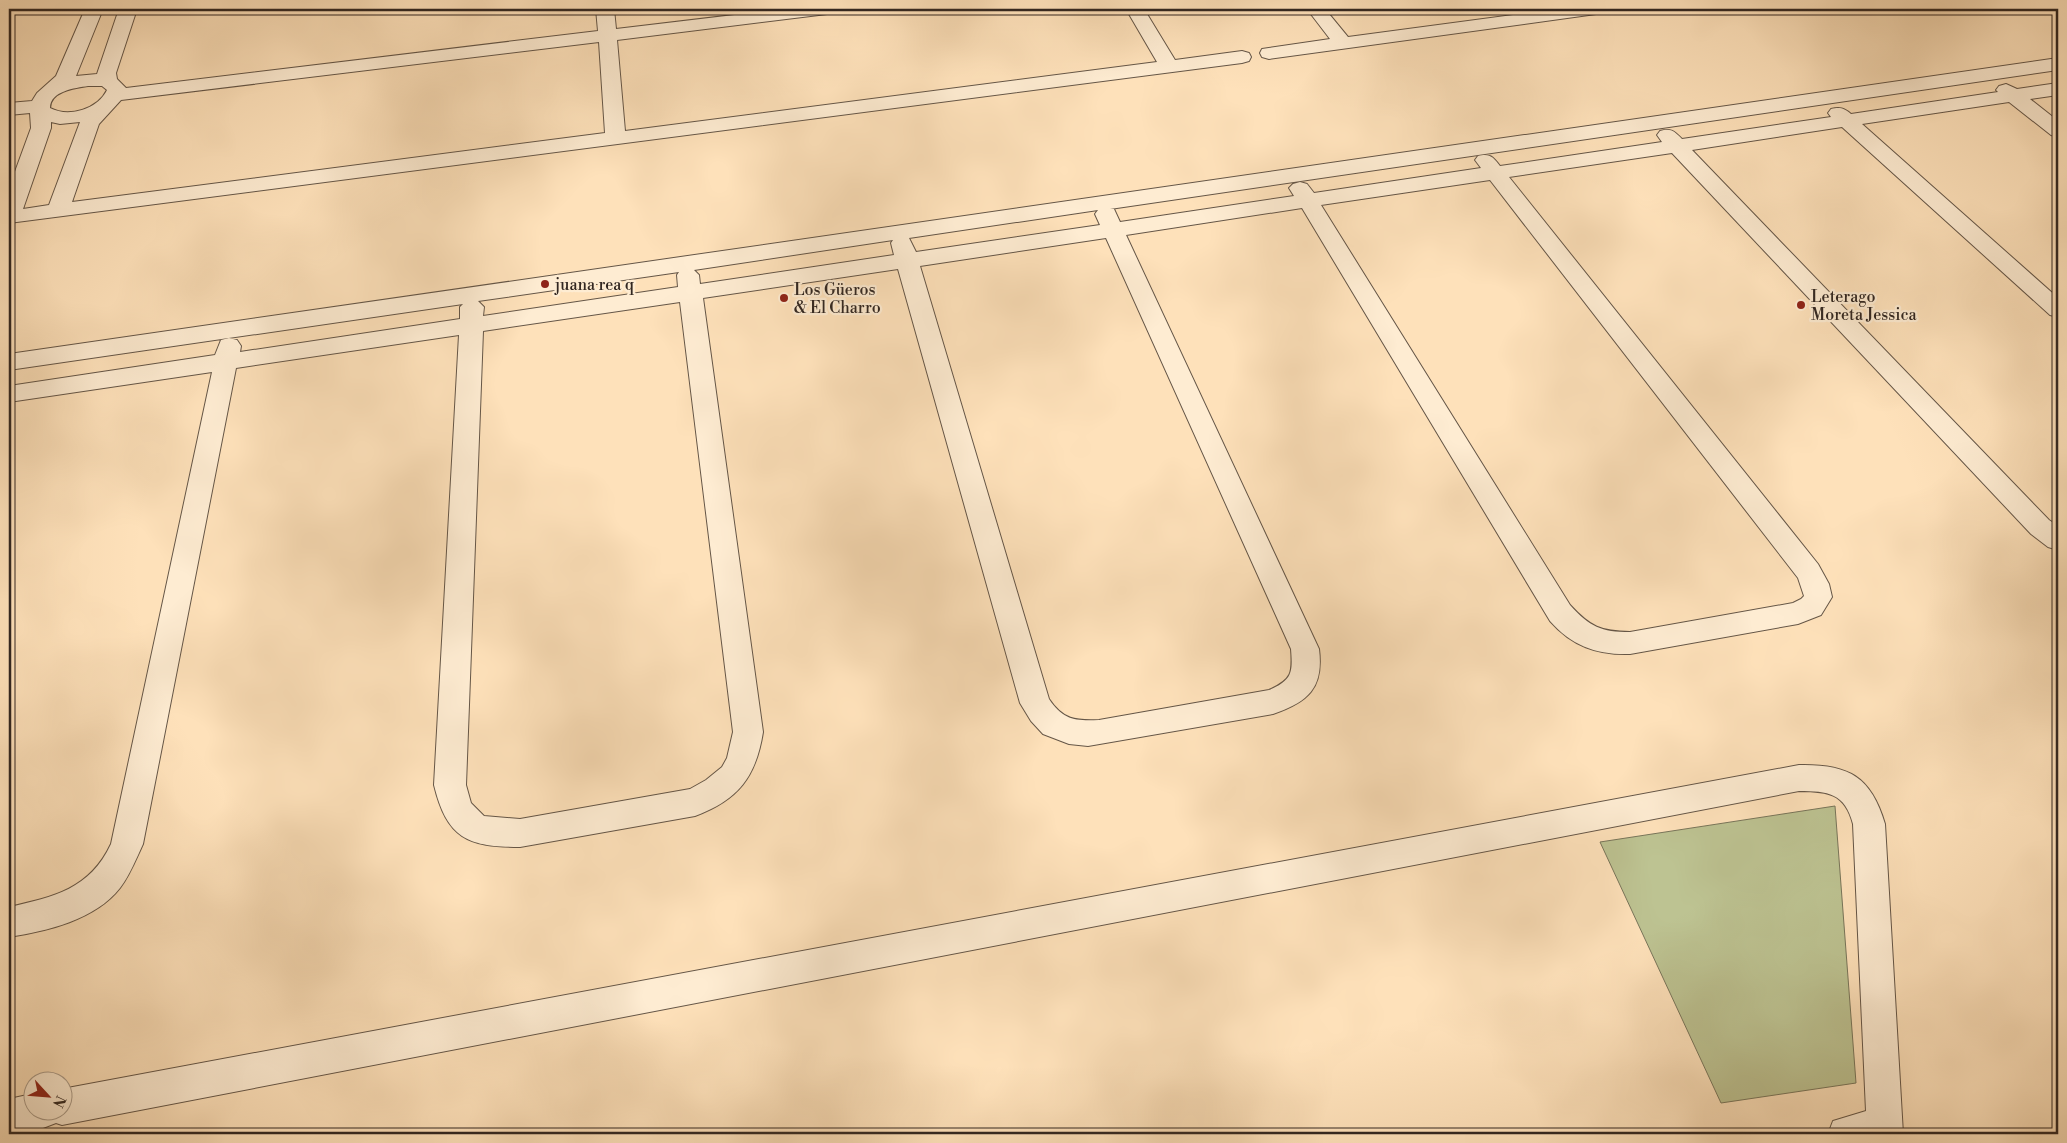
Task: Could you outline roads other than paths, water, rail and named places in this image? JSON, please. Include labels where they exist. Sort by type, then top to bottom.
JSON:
[{"type":"street","points":[[94,9],[65,79],[43,103],[41,128],[9,217],[1242,57]]},
{"type":"street","points":[[58,211],[90,122],[109,95],[106,73],[128,9]]},
{"type":"street","points":[[605,9],[616,139]]},
{"type":"street","points":[[43,103],[46,116],[68,118],[81,116],[109,95],[827,9]]},
{"type":"street","points":[[1135,9],[1169,66]]},
{"type":"street","points":[[1316,9],[1342,43]]},
{"type":"street","points":[[1269,53],[1342,43],[1496,15],[1596,9]]},
{"type":"street","points":[[9,362],[2058,64]]},
{"type":"street","points":[[1986,75],[2058,131]]},
{"type":"street","points":[[9,109],[43,103],[74,82],[93,80],[109,95]]},
{"type":"street","points":[[9,394],[2058,89]]},
{"type":"street","points":[[1822,99],[2058,310]]},
{"type":"street","points":[[1655,123],[2040,527],[2058,540]]},
{"type":"street","points":[[1292,176],[1560,612],[1573,627],[1591,640],[1612,644],[1630,643],[1798,613],[1811,607],[1818,597],[1815,584],[1808,572],[1476,149]]},
{"type":"street","points":[[899,233],[1035,702],[1042,715],[1057,728],[1078,734],[1099,733],[1273,702],[1291,695],[1305,681],[1308,666],[1305,649],[1101,204]]},
{"type":"street","points":[[473,295],[470,325],[450,785],[454,806],[467,825],[494,834],[520,833],[694,802],[719,790],[738,770],[746,751],[748,732],[687,264]]},
{"type":"street","points":[[9,922],[46,915],[74,906],[100,887],[120,863],[127,844],[232,330]]},
{"type":"street","points":[[72,1105],[1799,778],[1819,777],[1838,782],[1854,791],[1866,807],[1870,824],[1885,1130],[1846,1134]]},
{"type":"street","points":[[9,1117],[22,1114]]},
{"type":"place","name":"juana rea q","points":[[545,284]]},
{"type":"place","name":"Los Güeros & El Charro","points":[[784,298]]},
{"type":"place","name":"Leterago Moreta Jessica","points":[[1801,305]]}]
